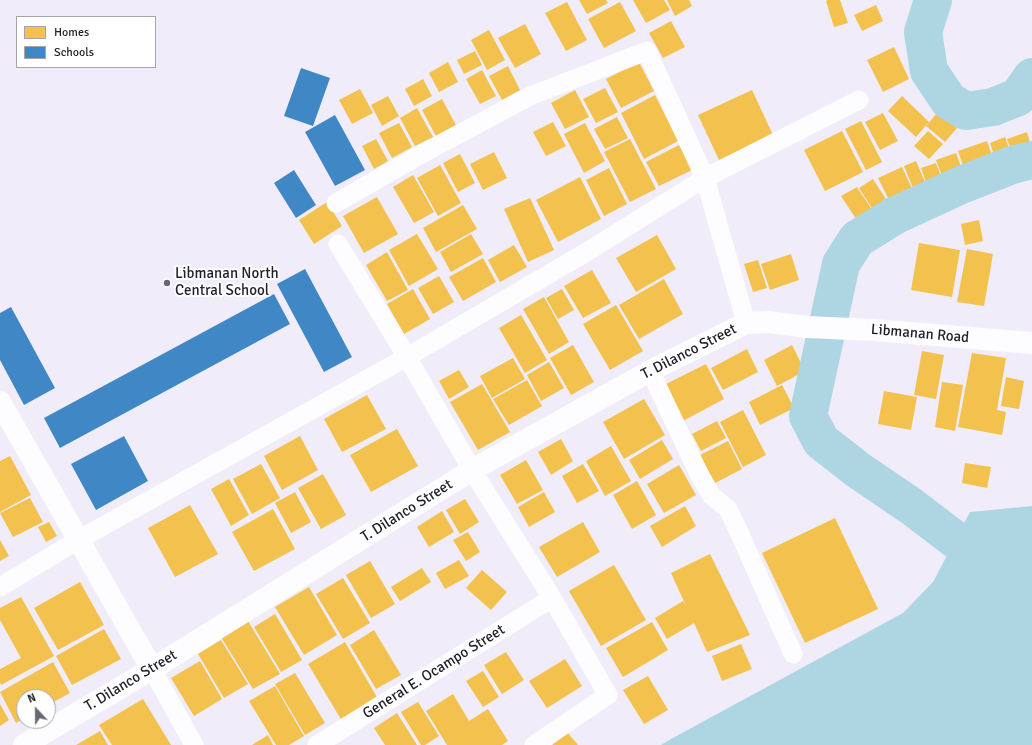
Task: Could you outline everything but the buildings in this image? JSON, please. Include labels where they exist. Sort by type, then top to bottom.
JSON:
[{"type":"main road","name":"T. Dilanco Street","points":[[24,745],[152,669],[472,470],[650,371],[746,323],[768,322],[807,327]]},
{"type":"main road","name":"Libmanan Road","points":[[807,327],[874,330],[1032,343]]},
{"type":"main road","points":[[2,409],[152,669]]},
{"type":"street","points":[[336,203],[418,156],[530,96],[647,51],[705,178],[746,323]]},
{"type":"street","points":[[0,587],[78,540],[407,357],[585,253],[705,178],[859,100]]},
{"type":"street","points":[[338,244],[407,357],[472,470],[552,598],[608,695],[534,745]]},
{"type":"street","points":[[650,371],[701,478],[712,496],[728,509],[793,654]]},
{"type":"street","name":"General E. Ocampo Street","points":[[317,745],[552,598]]},
{"type":"street","points":[[152,669],[194,745]]},
{"type":"water","points":[[1032,506],[1032,745],[661,745],[903,613],[933,582],[970,512]]},
{"type":"waterway","points":[[933,0],[923,32],[929,71],[949,101],[966,111],[993,107],[1018,97],[1032,77]]},
{"type":"waterway","points":[[1032,160],[1012,165],[961,185],[894,216],[857,239],[841,264],[808,416],[821,441],[858,470],[911,506],[1032,598]]},
{"type":"place","name":"Libmanan North Central School","points":[[167,283]]}]
